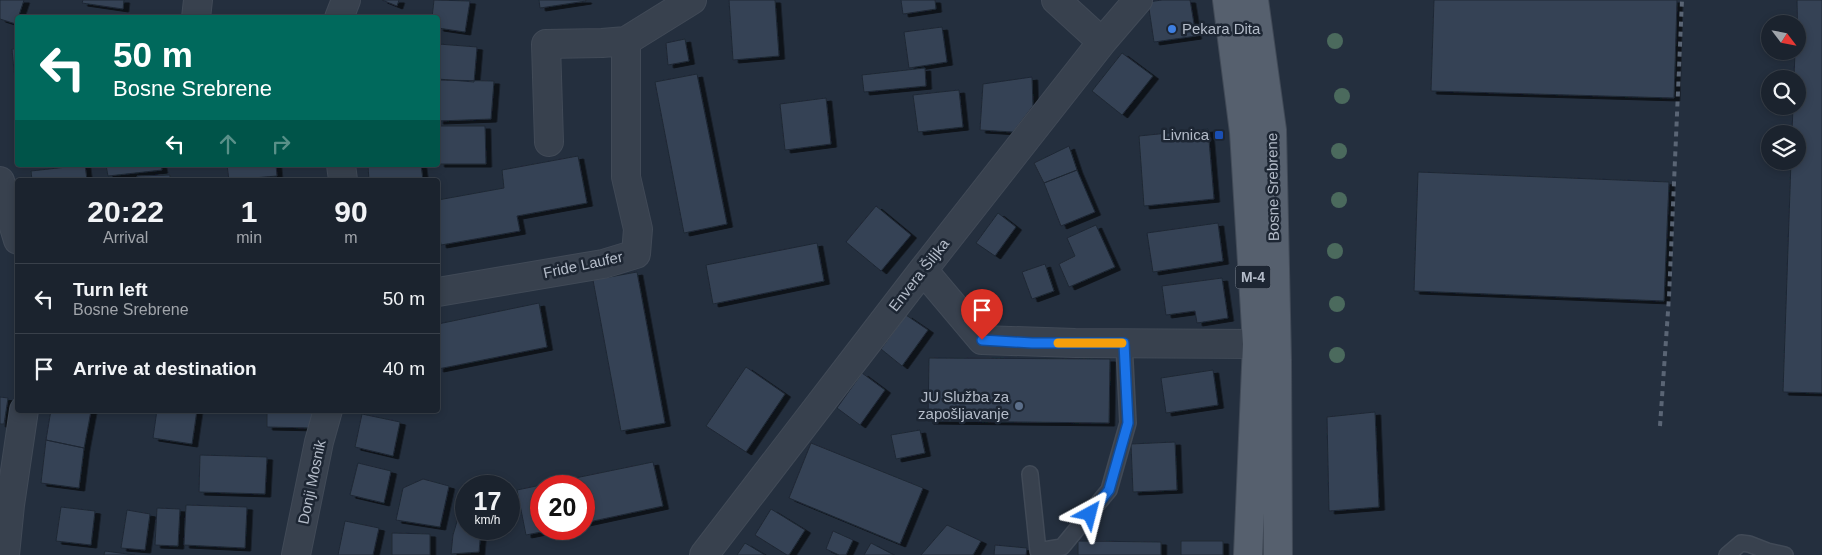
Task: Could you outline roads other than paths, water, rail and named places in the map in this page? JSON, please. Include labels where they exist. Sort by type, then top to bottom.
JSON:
[{"type":"main road","name":"Bosne Srebrene","points":[[1227,0],[1244,132],[1257,344],[1248,555]]},
{"type":"main road","name":"Bosne Srebrene","points":[[1254,0],[1272,130],[1277,360],[1278,555]]},
{"type":"street","points":[[196,15],[198,0]]},
{"type":"street","points":[[340,15],[346,0]]},
{"type":"street","points":[[549,142],[546,44],[602,44],[626,41],[692,0]]},
{"type":"street","points":[[1056,0],[1102,42]]},
{"type":"street","name":"Envera Šiljka","points":[[704,555],[923,270],[1102,42],[1138,0]]},
{"type":"street","name":"Fride Laufer","points":[[440,292],[603,264],[636,254],[638,229],[626,177],[626,41]]},
{"type":"street","points":[[0,181],[15,230]]},
{"type":"street","points":[[923,270],[982,340],[1032,343],[1257,344]]},
{"type":"street","points":[[5,555],[10,505],[24,413]]},
{"type":"street","name":"Donji Mosnik","points":[[296,555],[319,442],[327,413]]},
{"type":"lane","points":[[1030,474],[1038,553],[1062,547],[1109,490],[1128,423],[1124,343]]},
{"type":"lane","points":[[1727,555],[1741,542],[1785,555]]},
{"type":"railway","points":[[1660,426],[1669,297],[1682,0]]},
{"type":"place","name":"Pekara Dita","points":[[1172,29]]},
{"type":"place","name":"Livnica","points":[[1219,135]]},
{"type":"place","name":"JU Služba za zapošljavanje","points":[[1019,406]]}]
